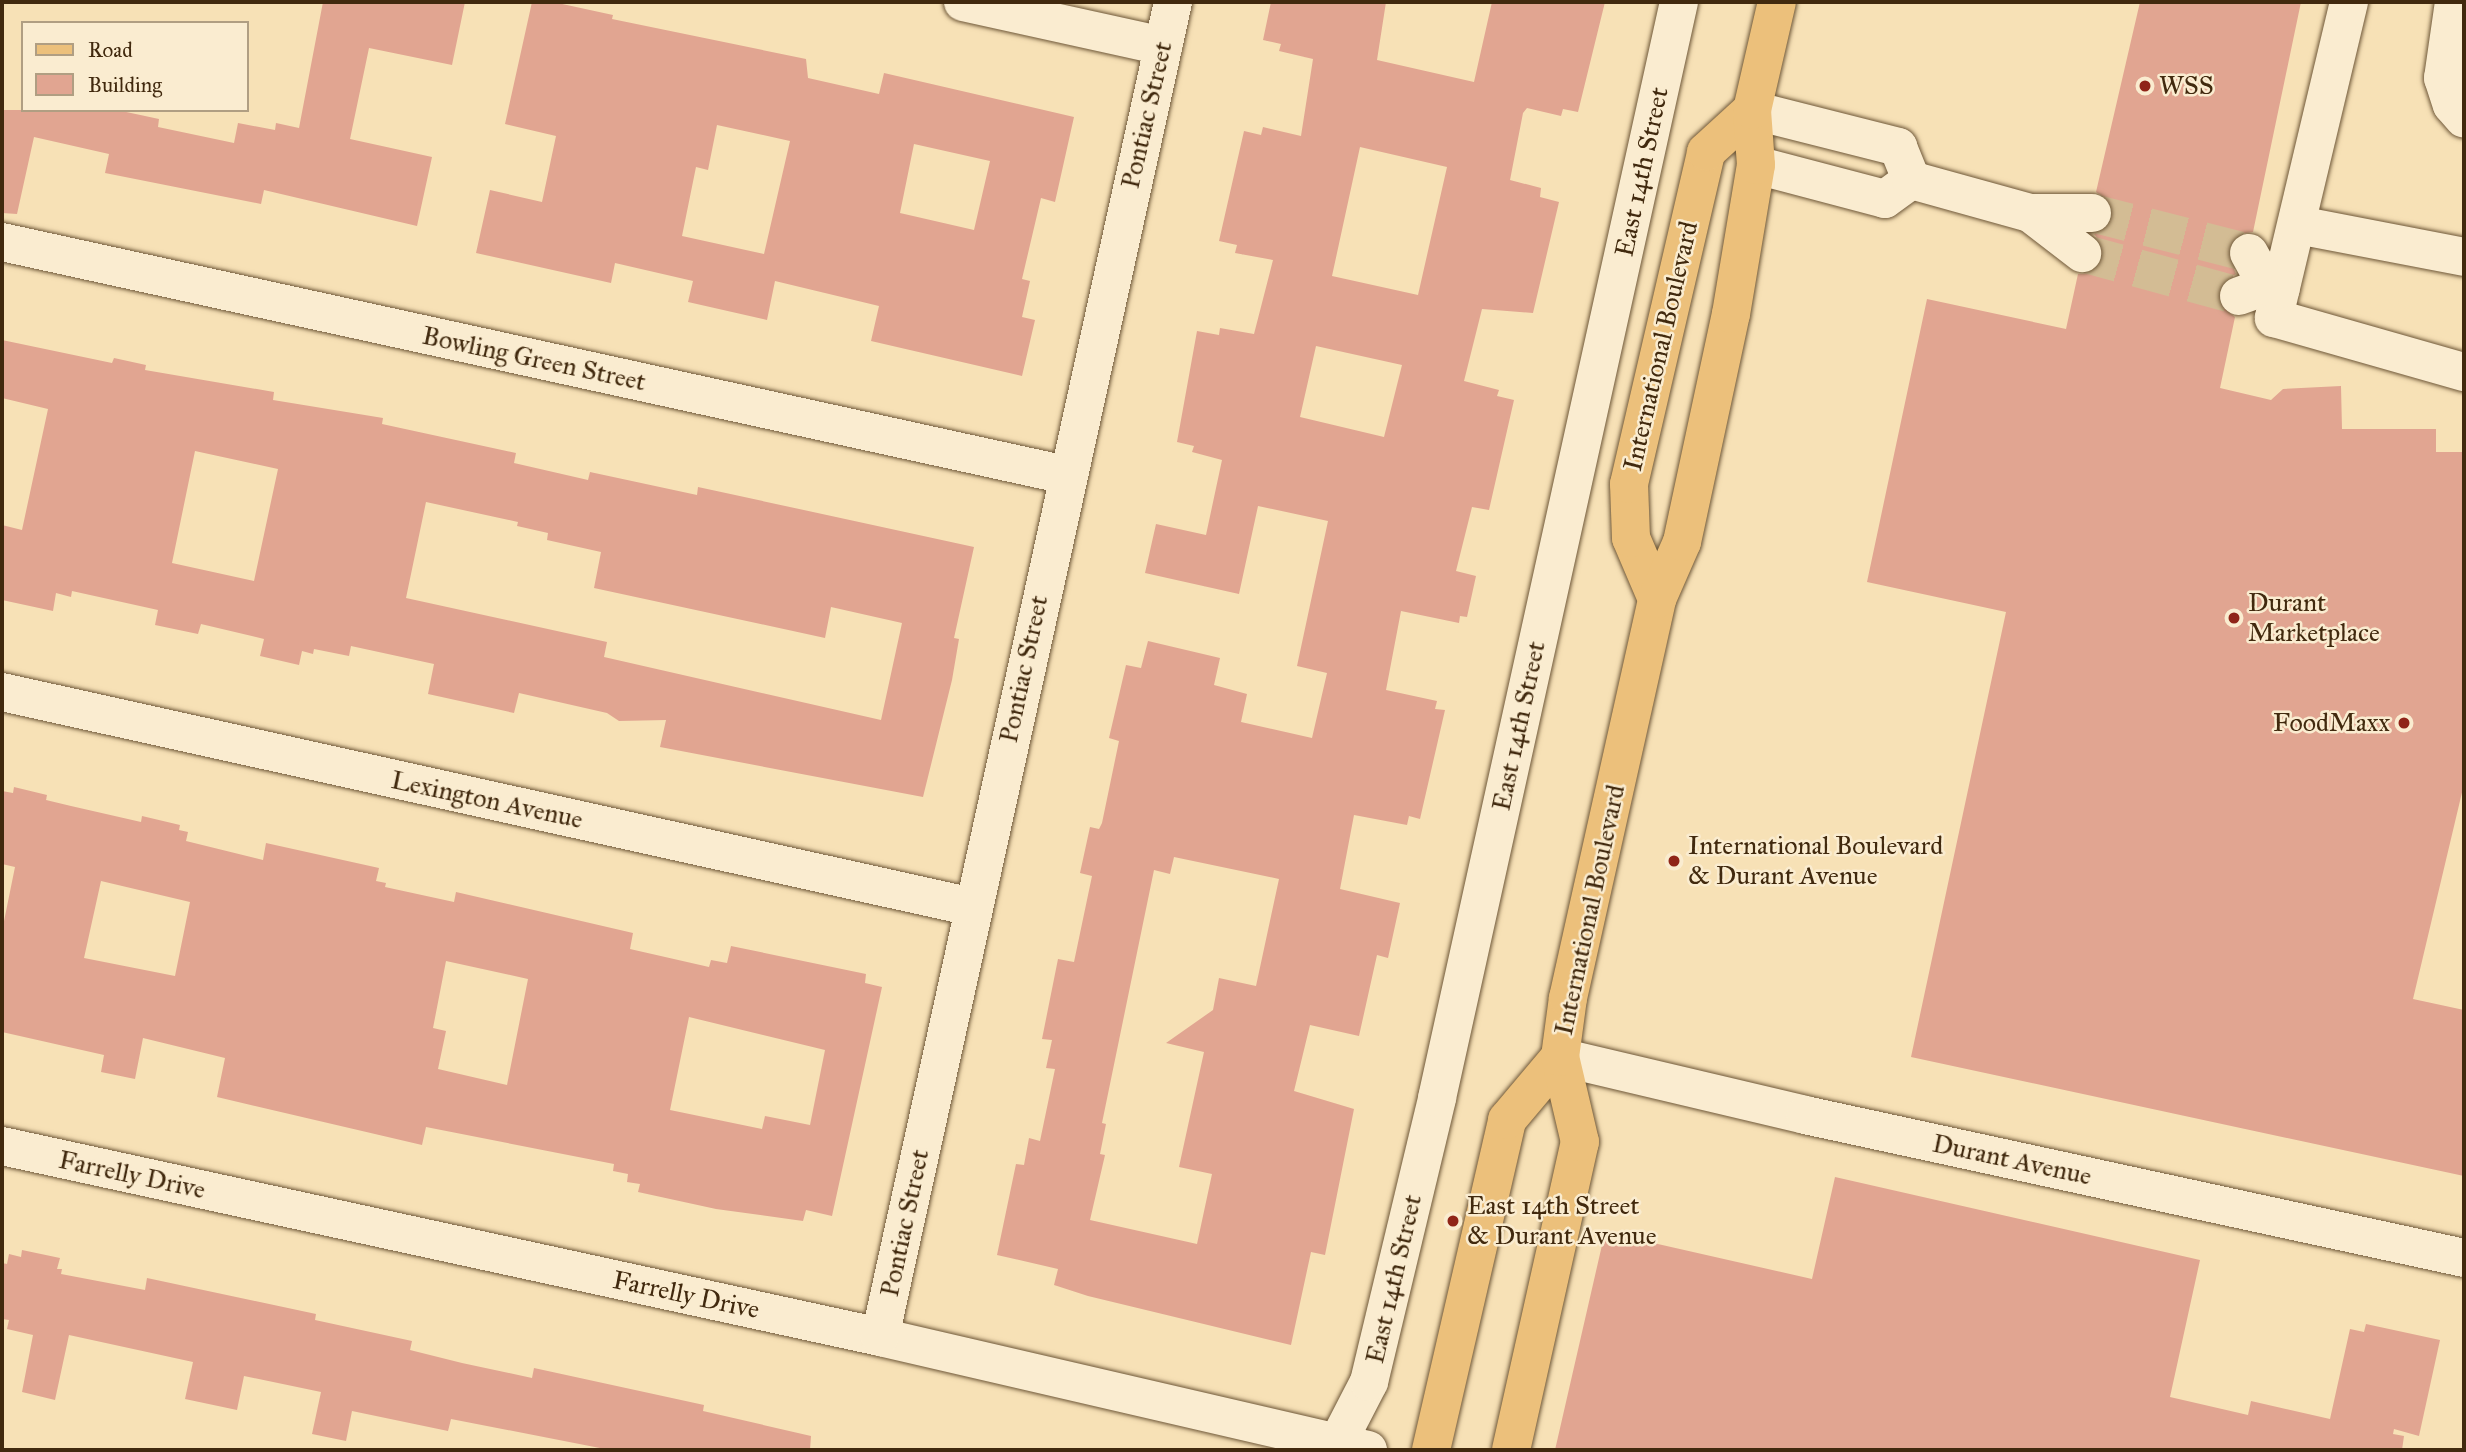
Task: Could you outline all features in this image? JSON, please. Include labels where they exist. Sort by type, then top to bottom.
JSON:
[{"type":"main road","name":"International Boulevard","points":[[1560,1057],[1568,998],[1657,599],[1682,542],[1731,314],[1756,165],[1752,110],[1777,2]]},
{"type":"main road","name":"International Boulevard","points":[[1657,599],[1631,538],[1629,484],[1706,152],[1752,110]]},
{"type":"main road","points":[[1431,1450],[1507,1120],[1560,1057]]},
{"type":"main road","points":[[1511,1450],[1580,1142],[1560,1057]]},
{"type":"street","points":[[963,2],[1163,46]]},
{"type":"street","name":"Pontiac Street","points":[[880,1337],[1066,475],[1173,2]]},
{"type":"street","name":"East 14th Street","points":[[1353,1446],[1437,1098],[1679,2]]},
{"type":"street","points":[[2263,290],[2298,225],[2349,2]]},
{"type":"street","points":[[2454,2],[2443,78],[2452,105],[2464,119]]},
{"type":"street","points":[[1752,110],[1898,147],[1911,180]]},
{"type":"street","points":[[1756,165],[1885,199],[1911,180]]},
{"type":"street","points":[[1911,180],[2030,213],[2092,213]]},
{"type":"street","points":[[2030,213],[2082,253]]},
{"type":"street","points":[[2298,225],[2464,257]]},
{"type":"street","name":"Bowling Green Street","points":[[2,242],[1066,475]]},
{"type":"street","points":[[2249,253],[2274,318],[2464,372]]},
{"type":"street","name":"Lexington Avenue","points":[[2,692],[973,907]]},
{"type":"street","name":"Durant Avenue","points":[[1560,1057],[1805,1115],[2464,1258]]},
{"type":"street","name":"Farrelly Drive","points":[[2,1146],[880,1337],[1353,1446]]},
{"type":"building","points":[[323,2],[465,2],[452,65],[369,48],[350,139],[432,157],[417,226],[264,190],[261,204],[105,173],[109,154],[34,137],[17,214],[2,213],[2,110],[126,112],[159,119],[158,127],[234,143],[238,123],[275,130],[276,123],[299,128]]},
{"type":"building","points":[[532,2],[553,2],[613,15],[612,19],[806,59],[808,78],[879,94],[884,73],[1074,117],[1055,202],[1041,198],[1022,279],[1030,281],[1022,317],[1035,320],[1022,376],[871,341],[879,306],[775,281],[767,320],[688,302],[693,281],[615,263],[611,283],[476,253],[490,190],[542,202],[556,136],[505,124]],"holes":[[[717,125],[790,141],[764,254],[682,236],[696,167],[708,170]],[[914,144],[990,161],[974,230],[900,213]]]},
{"type":"building","points":[[1271,2],[1386,2],[1377,60],[1474,82],[1492,2],[1605,2],[1578,112],[1563,109],[1561,116],[1527,108],[1523,113],[1510,180],[1541,188],[1540,197],[1559,202],[1533,313],[1482,309],[1464,381],[1499,390],[1497,396],[1514,400],[1489,510],[1472,507],[1456,571],[1476,576],[1467,617],[1460,616],[1459,623],[1401,611],[1386,690],[1437,701],[1435,709],[1445,710],[1420,819],[1409,816],[1407,825],[1354,815],[1340,889],[1400,903],[1388,958],[1377,955],[1359,1036],[1310,1025],[1294,1091],[1354,1109],[1325,1255],[1311,1252],[1291,1345],[1088,1296],[1054,1285],[1058,1269],[997,1255],[1016,1164],[1024,1165],[1029,1138],[1040,1141],[1055,1069],[1046,1068],[1052,1040],[1042,1039],[1058,959],[1074,962],[1092,876],[1080,873],[1090,827],[1099,829],[1102,823],[1119,741],[1109,738],[1126,665],[1141,668],[1148,641],[1220,658],[1214,685],[1247,694],[1241,722],[1312,738],[1327,673],[1297,666],[1328,521],[1258,506],[1239,594],[1145,573],[1156,524],[1206,535],[1222,460],[1192,452],[1194,446],[1177,442],[1197,331],[1219,335],[1220,328],[1254,334],[1273,260],[1235,253],[1237,245],[1219,241],[1244,131],[1261,135],[1263,127],[1301,136],[1313,59],[1279,51],[1281,44],[1263,40]],"holes":[[[1360,147],[1447,167],[1418,295],[1332,276]],[[1316,346],[1402,365],[1384,437],[1300,417]],[[1174,857],[1279,879],[1256,986],[1219,978],[1213,1010],[1166,1043],[1204,1052],[1179,1167],[1212,1174],[1197,1244],[1090,1220],[1105,1155],[1100,1154],[1106,1124],[1102,1123],[1154,870],[1170,874]]]},
{"type":"building","name":"Durant Marketplace","points":[[2140,2],[2301,2],[2253,232],[2239,234],[2230,242],[2227,253],[2236,274],[2223,281],[2218,291],[2219,304],[2235,317],[2220,388],[2271,400],[2283,389],[2341,386],[2342,429],[2436,429],[2436,452],[2464,452],[2464,784],[2413,999],[2464,1010],[2464,1176],[1911,1057],[2006,612],[1867,582],[1927,299],[2066,329],[2078,274],[2091,273],[2104,257],[2102,244],[2094,234],[2111,224],[2114,214],[2111,202],[2096,192]]},
{"type":"building","points":[[2,340],[112,363],[114,358],[146,365],[145,370],[274,392],[273,400],[383,418],[382,424],[516,453],[514,463],[588,480],[590,472],[697,495],[698,487],[974,547],[954,638],[959,639],[952,680],[923,797],[660,747],[666,720],[619,721],[607,713],[519,693],[514,713],[428,694],[434,664],[351,646],[349,656],[314,649],[313,654],[302,651],[299,665],[260,656],[264,639],[201,624],[198,634],[155,625],[158,610],[72,591],[71,597],[56,593],[53,611],[2,600],[2,525],[22,530],[48,409],[2,398]],"holes":[[[195,451],[278,469],[254,581],[172,563]],[[426,502],[518,522],[517,526],[548,533],[547,540],[601,552],[594,588],[825,638],[831,607],[902,623],[881,720],[604,657],[607,642],[406,598]]]},
{"type":"building","points":[[14,787],[47,795],[46,800],[71,806],[141,822],[142,816],[180,825],[179,830],[188,832],[186,841],[263,860],[266,843],[379,868],[376,881],[386,883],[385,887],[454,902],[456,892],[633,933],[630,949],[709,967],[711,960],[727,963],[731,946],[866,974],[865,983],[882,987],[832,1216],[806,1210],[803,1221],[716,1209],[638,1192],[640,1184],[627,1182],[628,1174],[613,1171],[614,1164],[426,1127],[422,1145],[217,1097],[225,1058],[143,1038],[135,1079],[101,1072],[104,1055],[2,1032],[2,931],[15,867],[2,864],[2,791],[13,793]],"holes":[[[101,881],[190,902],[175,976],[84,958]],[[446,961],[528,979],[507,1085],[438,1069],[446,1031],[433,1028]],[[689,1017],[825,1050],[810,1125],[765,1116],[762,1129],[670,1110]]]},
{"type":"building","points":[[1835,1177],[2200,1260],[2170,1397],[2248,1415],[2251,1401],[2330,1419],[2350,1329],[2364,1332],[2366,1324],[2440,1340],[2419,1436],[2394,1429],[2393,1434],[2404,1436],[2402,1450],[1555,1450],[1605,1232],[1812,1279]]},
{"type":"building","points":[[22,1250],[60,1258],[57,1269],[62,1269],[61,1274],[145,1290],[147,1278],[316,1314],[315,1320],[412,1341],[410,1350],[462,1363],[532,1378],[534,1368],[704,1405],[703,1411],[811,1436],[810,1450],[610,1450],[451,1419],[448,1431],[352,1411],[346,1441],[312,1434],[321,1392],[244,1376],[237,1410],[185,1399],[193,1362],[69,1335],[55,1400],[22,1392],[33,1335],[7,1329],[9,1320],[2,1319],[2,1263],[7,1264],[9,1254],[21,1257]]},
{"type":"tunnel","points":[[2092,213],[2249,253]]},
{"type":"tunnel","points":[[2082,253],[2239,296]]},
{"type":"place","name":"WSS","points":[[2145,86]]},
{"type":"place","name":"Durant Marketplace","points":[[2234,618]]},
{"type":"place","name":"FoodMaxx","points":[[2404,723]]},
{"type":"place","name":"International Boulevard & Durant Avenue","points":[[1674,861]]},
{"type":"place","name":"East 14th Street & Durant Avenue","points":[[1453,1221]]}]
